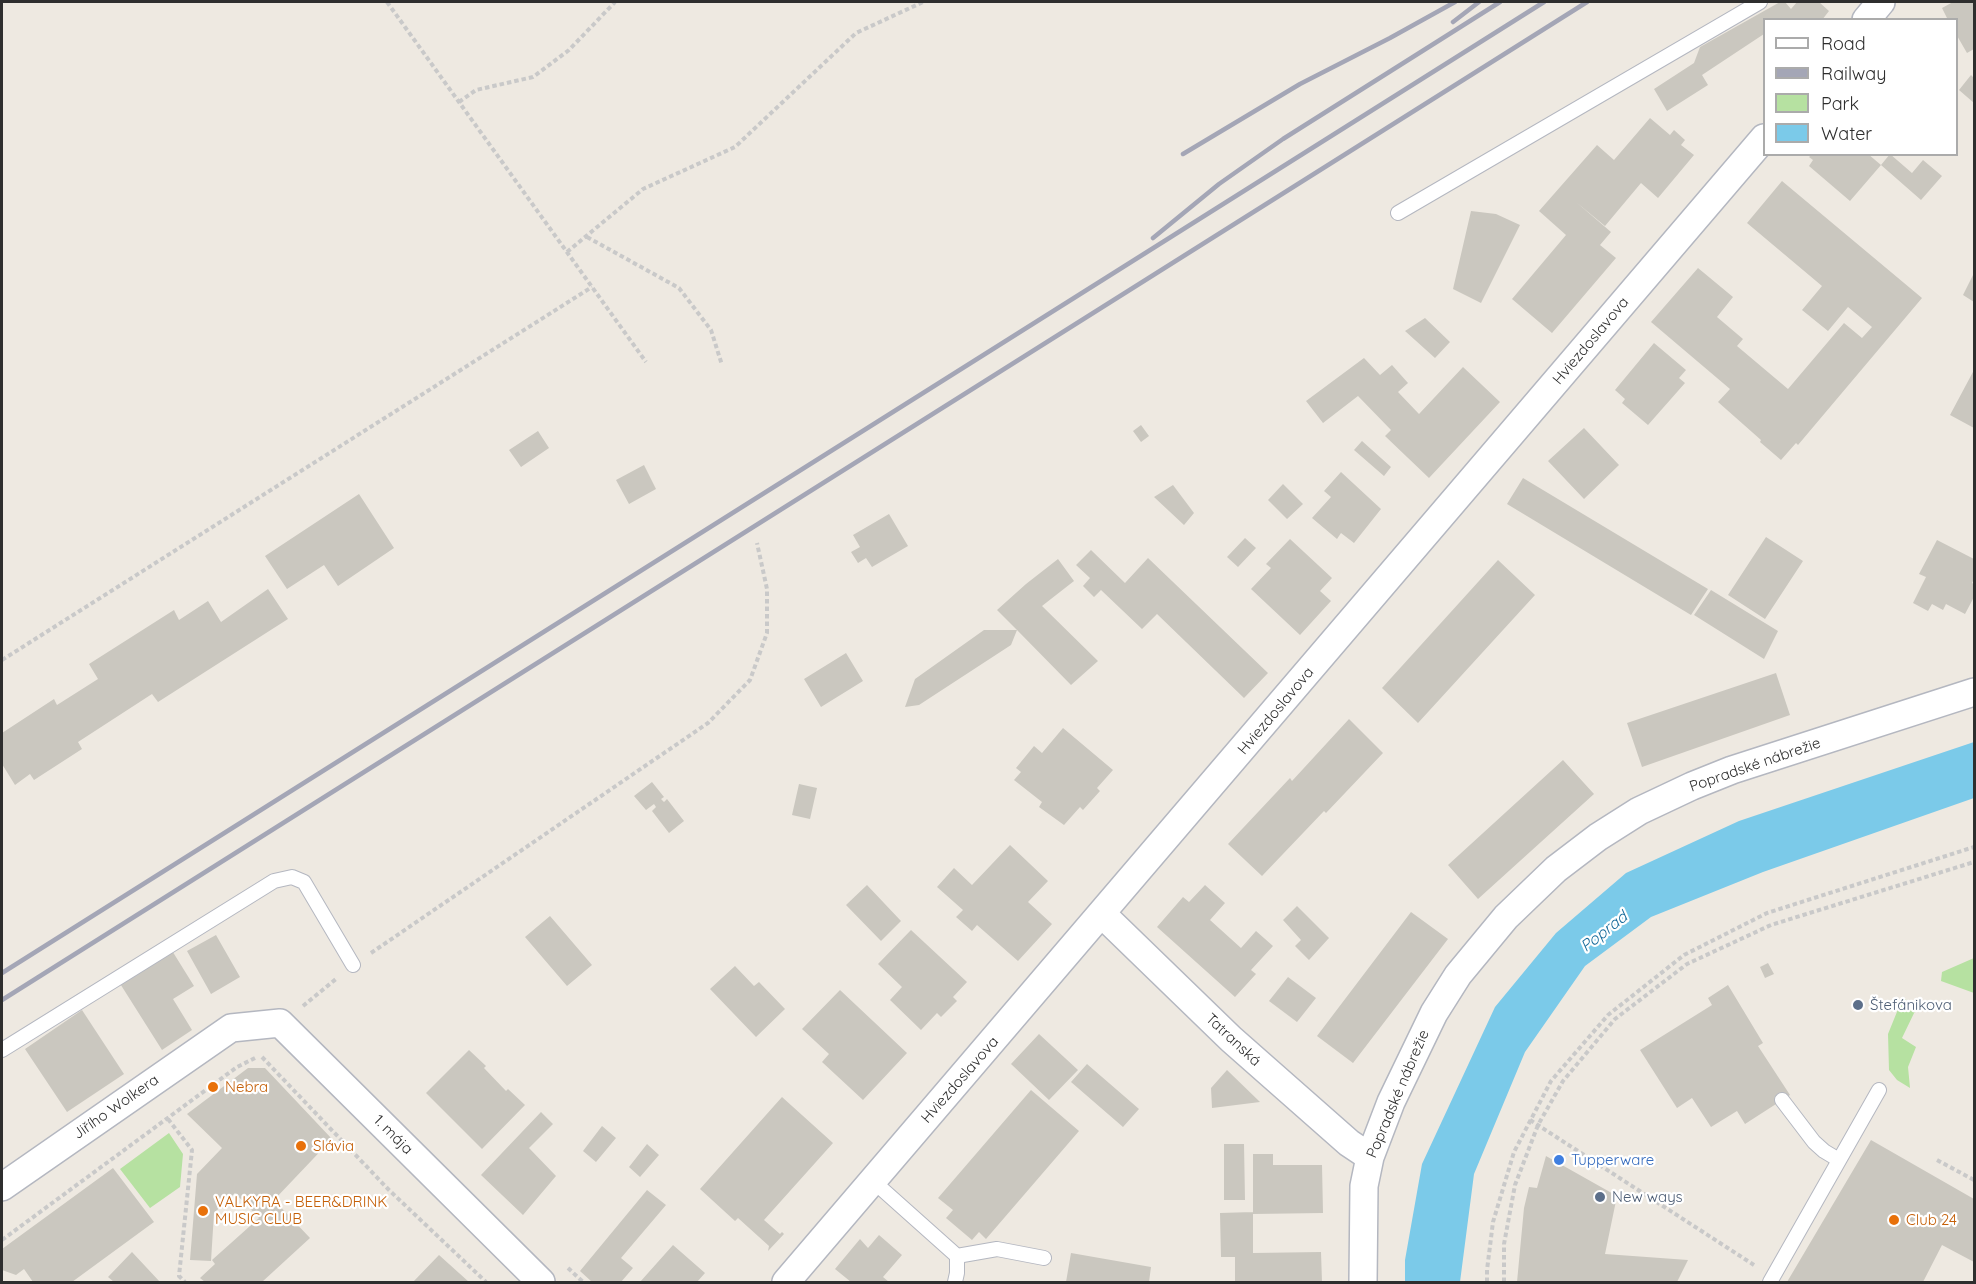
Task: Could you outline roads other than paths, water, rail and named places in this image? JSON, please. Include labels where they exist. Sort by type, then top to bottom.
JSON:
[{"type":"street","points":[[1868,18],[1881,2]]},
{"type":"street","name":"Hviezdoslavova","points":[[786,1282],[1763,139]]},
{"type":"street","name":"Popradské nábrežie","points":[[1364,1282],[1364,1186],[1370,1157],[1391,1102],[1434,1013],[1458,975],[1506,917],[1556,869],[1598,837],[1639,811],[1732,770],[1974,692]]},
{"type":"street","name":"Tatranská","points":[[1102,914],[1231,1039],[1349,1143],[1370,1157]]},
{"type":"street","name":"1. mája","points":[[231,1028],[280,1023],[541,1282]]},
{"type":"street","name":"Jiřího Wolkera","points":[[2,1187],[231,1028]]},
{"type":"lane","points":[[1398,213],[1760,2]]},
{"type":"lane","points":[[2,1050],[274,881],[292,877],[304,882],[353,965]]},
{"type":"lane","points":[[1771,1280],[1879,1090]]},
{"type":"lane","points":[[1782,1100],[1814,1142],[1839,1160]]},
{"type":"lane","points":[[873,1181],[957,1256],[955,1282]]},
{"type":"lane","points":[[957,1256],[997,1249],[1044,1258]]},
{"type":"water","name":"Poprad","points":[[1974,742],[1974,798],[1763,872],[1651,917],[1585,966],[1525,1052],[1474,1174],[1460,1282],[1405,1282],[1405,1260],[1422,1164],[1495,1007],[1556,933],[1626,873],[1739,821]]},
{"type":"railway","points":[[1183,154],[1300,84],[1455,2]]},
{"type":"railway","points":[[1453,22],[1479,2]]},
{"type":"railway","points":[[1153,238],[1219,184],[1283,139],[1500,2]]},
{"type":"railway","points":[[2,973],[1544,2]]},
{"type":"railway","points":[[2,1000],[1587,2]]},
{"type":"place","name":"Štefánikova","points":[[1858,1005]]},
{"type":"place","name":"Nebra","points":[[213,1087]]},
{"type":"place","name":"Slávia","points":[[301,1146]]},
{"type":"place","name":"Tupperware","points":[[1559,1160]]},
{"type":"place","name":"New ways","points":[[1600,1197]]},
{"type":"place","name":"VALKYRA - BEER&DRINK MUSIC CLUB","points":[[203,1211]]},
{"type":"place","name":"Club 24","points":[[1894,1220]]}]
